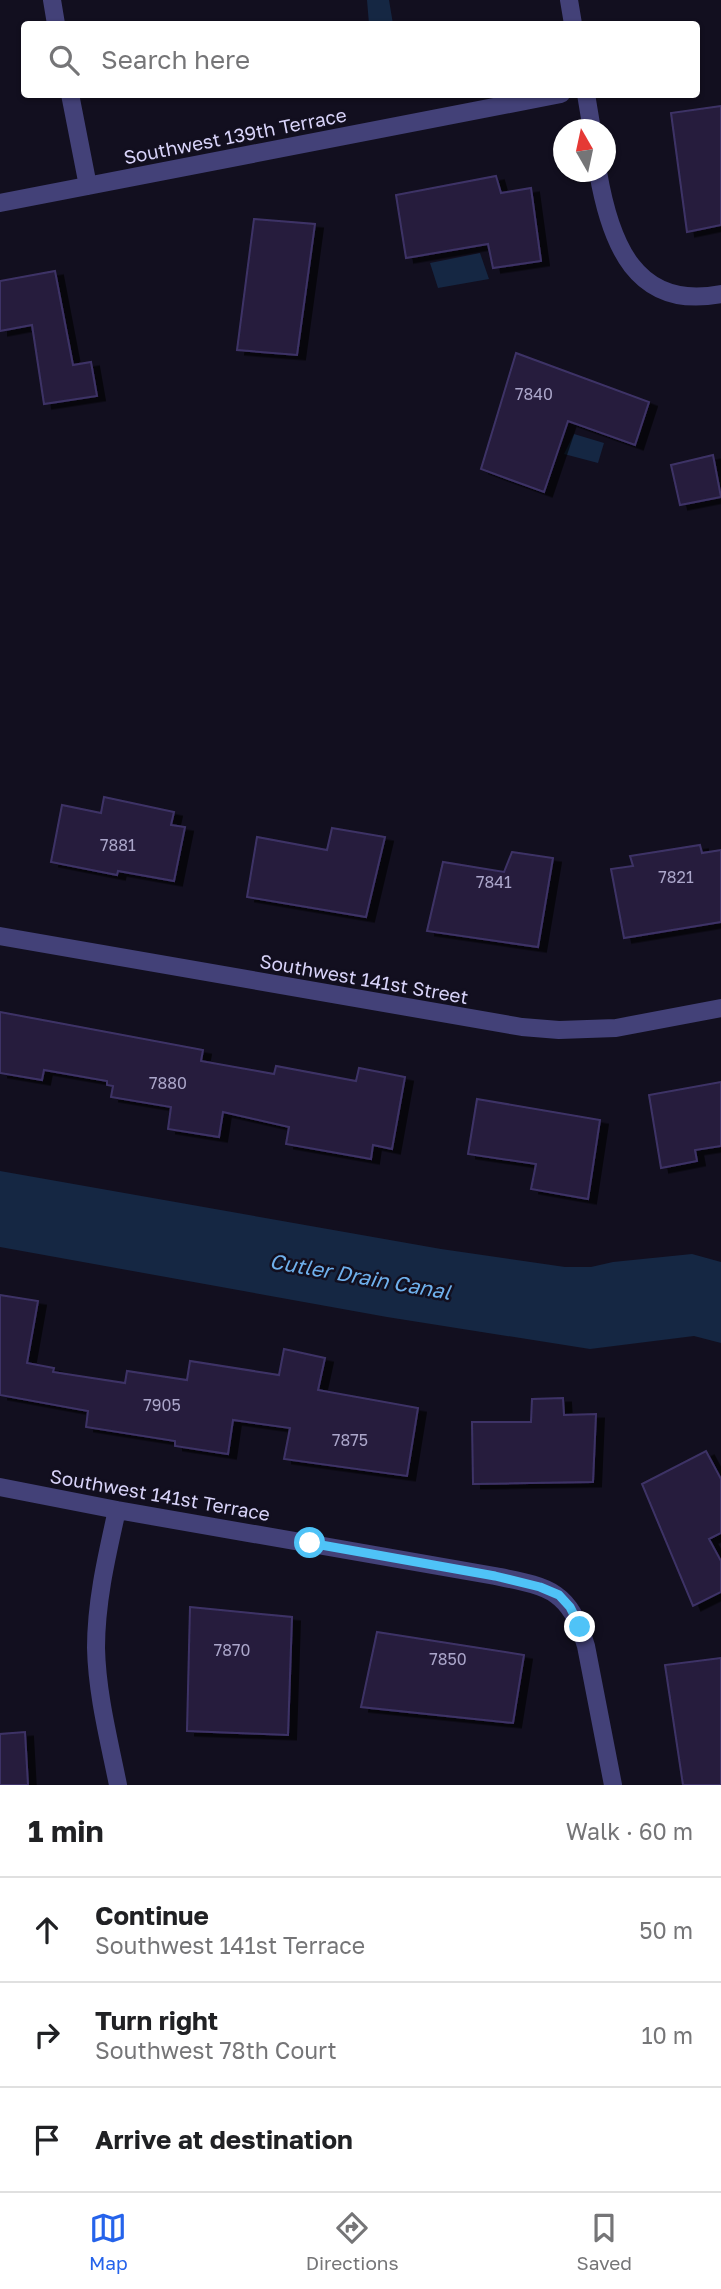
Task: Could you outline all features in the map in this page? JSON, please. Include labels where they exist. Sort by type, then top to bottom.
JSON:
[{"type":"street","points":[[52,0],[56,21]]},
{"type":"street","points":[[569,0],[572,21]]},
{"type":"street","points":[[71,98],[88,186]]},
{"type":"street","name":"Southwest 139th Terrace","points":[[0,203],[540,98]]},
{"type":"street","points":[[587,98],[590,119]]},
{"type":"street","points":[[600,182],[610,228],[633,268],[645,281],[660,290],[680,295],[721,293]]},
{"type":"street","name":"Southwest 141st Street","points":[[0,936],[522,1027],[569,1030],[616,1028],[721,1008]]},
{"type":"street","name":"Southwest 141st Terrace","points":[[0,1487],[495,1576],[540,1587],[559,1595],[570,1607],[586,1646],[613,1785]]},
{"type":"street","points":[[117,1510],[100,1588],[96,1649],[101,1699],[118,1785]]},
{"type":"water","points":[[367,0],[389,0],[392,21],[369,21]]},
{"type":"water","points":[[480,253],[489,279],[438,288],[430,263]]},
{"type":"water","points":[[574,434],[604,443],[598,463],[564,454]]},
{"type":"water","name":"Cutler Drain Canal","points":[[0,1171],[441,1249],[565,1267],[591,1267],[613,1262],[692,1254],[721,1262],[721,1343],[694,1336],[590,1349],[387,1317],[0,1247]]},
{"type":"building","points":[[721,106],[721,225],[687,232],[671,113]]},
{"type":"building","points":[[496,176],[501,193],[531,188],[541,261],[493,268],[488,244],[406,258],[396,195]]},
{"type":"building","points":[[254,219],[315,224],[297,355],[237,350]]},
{"type":"building","points":[[55,271],[73,365],[91,362],[97,396],[44,404],[32,325],[0,331],[0,281]]},
{"type":"building","points":[[516,353],[649,402],[635,445],[568,421],[544,492],[481,469]]},
{"type":"building","points":[[713,455],[721,497],[680,505],[671,465]]},
{"type":"building","points":[[104,797],[174,812],[171,825],[185,827],[174,881],[118,871],[117,875],[51,862],[62,805],[101,813]]},
{"type":"building","points":[[332,828],[385,837],[366,917],[247,897],[257,837],[327,850]]},
{"type":"building","points":[[700,845],[702,853],[721,850],[721,922],[624,938],[611,869],[633,866],[630,856]]},
{"type":"building","points":[[512,852],[553,858],[538,947],[427,931],[443,862],[504,872]]},
{"type":"building","points":[[0,1012],[203,1050],[201,1061],[274,1074],[276,1066],[356,1081],[359,1068],[405,1077],[392,1149],[373,1145],[371,1159],[286,1144],[289,1127],[223,1112],[219,1137],[168,1129],[171,1107],[111,1097],[113,1086],[107,1085],[107,1081],[44,1070],[42,1080],[0,1073]]},
{"type":"building","points":[[721,1082],[721,1146],[695,1150],[697,1161],[661,1168],[649,1095]]},
{"type":"building","points":[[477,1099],[600,1120],[588,1199],[531,1189],[536,1164],[468,1154]]},
{"type":"building","points":[[0,1295],[38,1301],[27,1363],[54,1368],[53,1372],[125,1383],[127,1371],[187,1380],[190,1361],[279,1375],[284,1349],[325,1358],[318,1390],[418,1408],[407,1476],[284,1459],[290,1428],[233,1420],[228,1454],[175,1446],[175,1441],[86,1427],[88,1411],[0,1395]]},
{"type":"building","points":[[563,1398],[564,1415],[596,1414],[593,1482],[473,1484],[472,1422],[531,1422],[532,1399]]},
{"type":"building","points":[[706,1451],[721,1479],[721,1533],[709,1539],[721,1561],[721,1592],[693,1606],[642,1484]]},
{"type":"building","points":[[190,1607],[292,1617],[288,1735],[187,1731]]},
{"type":"building","points":[[377,1632],[524,1655],[513,1723],[361,1707]]},
{"type":"building","points":[[721,1658],[721,1785],[683,1785],[665,1665]]},
{"type":"building","points":[[25,1732],[28,1785],[0,1785],[0,1734]]},
{"type":"route","points":[[310,1543],[495,1576],[540,1587],[559,1595],[570,1607],[580,1627]]}]
